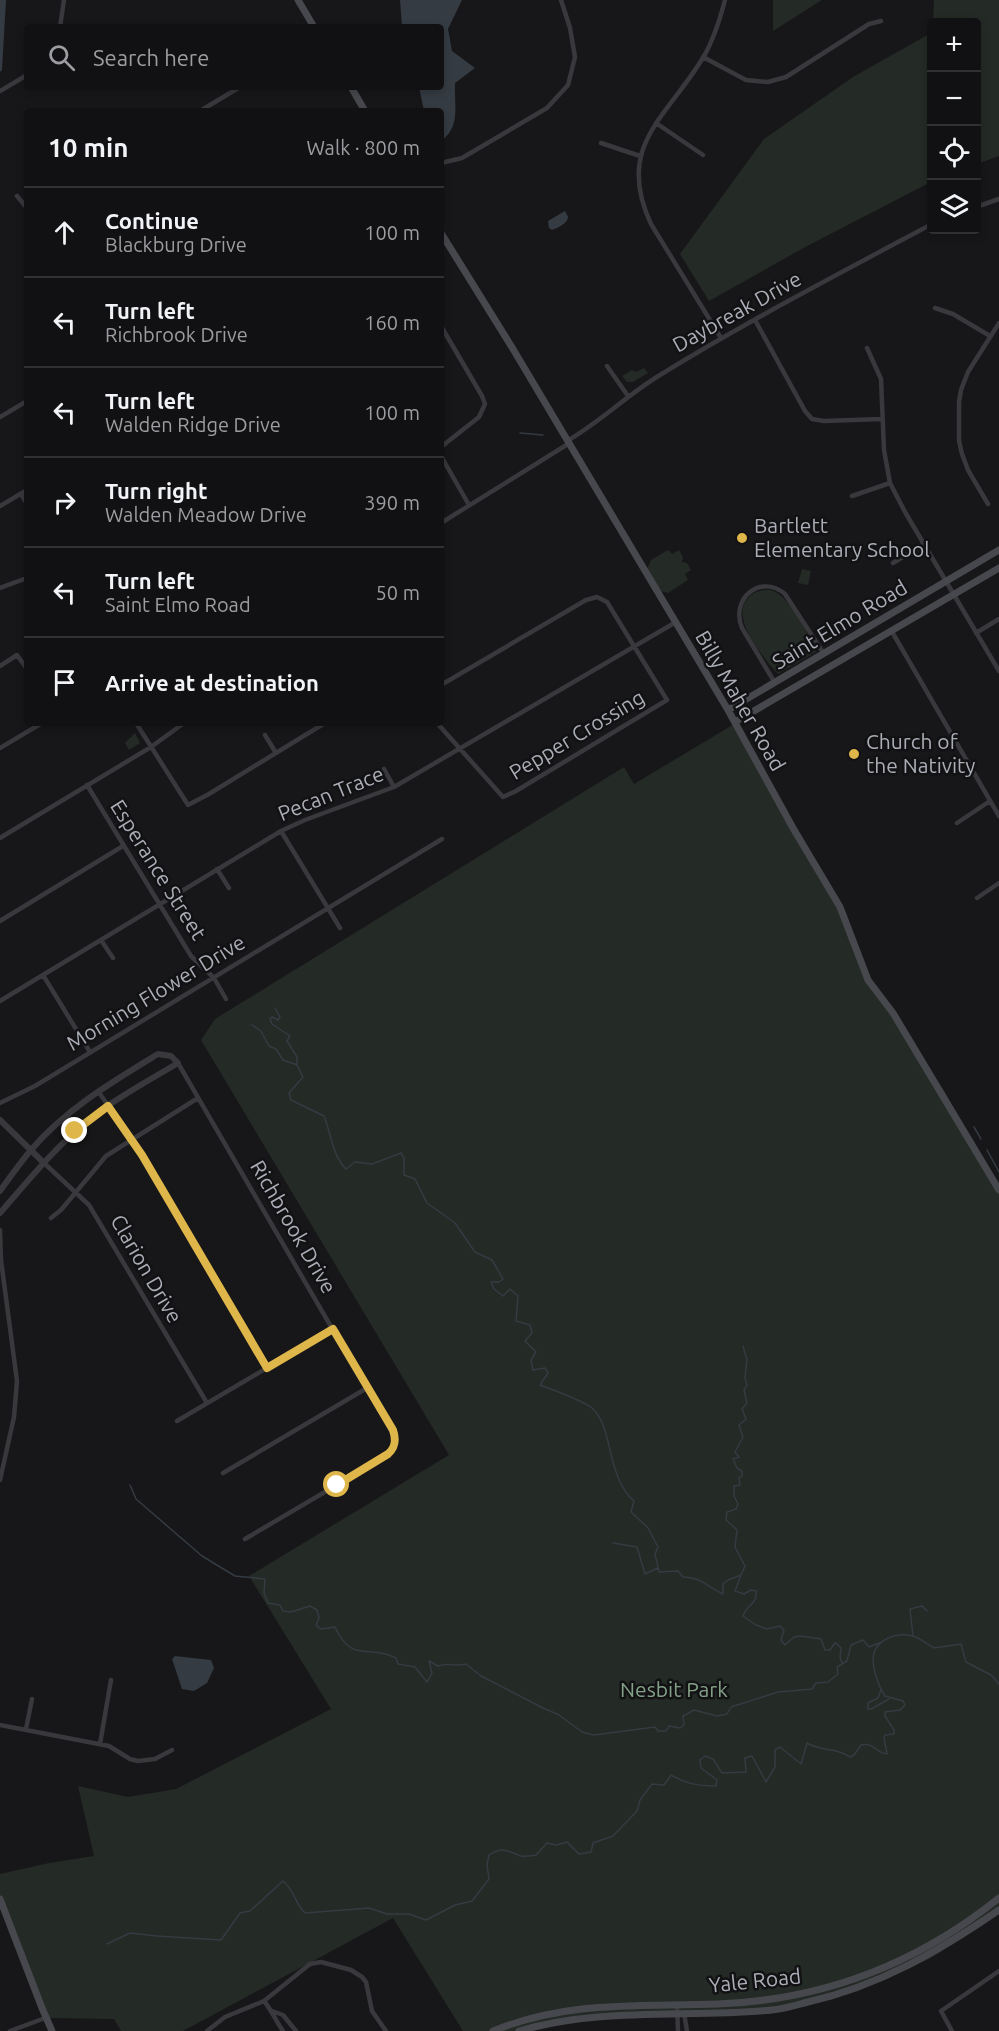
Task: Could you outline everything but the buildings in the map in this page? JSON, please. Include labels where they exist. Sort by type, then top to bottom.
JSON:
[{"type":"main road","points":[[298,0],[312,24]]},
{"type":"main road","points":[[353,90],[363,108]]},
{"type":"main road","name":"Billy Maher Road","points":[[444,238],[513,349],[735,722],[793,828],[840,907],[868,980],[893,1013],[999,1190]]},
{"type":"main road","name":"Saint Elmo Road","points":[[728,710],[999,549]]},
{"type":"main road","name":"Saint Elmo Road","points":[[735,722],[999,568]]},
{"type":"main road","points":[[815,660],[821,670]]},
{"type":"main road","points":[[778,681],[788,690]]},
{"type":"main road","name":"Yale Road","points":[[493,2031],[530,2018],[566,2010],[604,2006],[717,2004],[775,1999],[820,1990],[888,1966],[931,1945],[966,1923],[999,1898]]},
{"type":"main road","points":[[0,1899],[52,2031]]},
{"type":"main road","name":"Yale Road","points":[[519,2031],[551,2022],[584,2017],[775,2010],[826,1998],[867,1985],[900,1971],[935,1952],[999,1910]]},
{"type":"street","points":[[60,24],[64,0]]},
{"type":"street","points":[[444,162],[462,158],[547,108],[568,85],[575,57],[570,28],[561,0]]},
{"type":"street","points":[[721,338],[647,214],[638,183],[640,156],[646,138],[703,57],[725,0]]},
{"type":"street","points":[[703,57],[746,80],[768,82],[786,77],[869,24],[881,21]]},
{"type":"street","points":[[0,91],[24,77]]},
{"type":"street","points":[[205,108],[235,90]]},
{"type":"street","points":[[656,123],[703,155]]},
{"type":"street","points":[[601,142],[640,156]]},
{"type":"street","points":[[17,196],[24,204]]},
{"type":"street","points":[[981,205],[999,199]]},
{"type":"street","name":"Daybreak Drive","points":[[444,522],[568,442],[628,396],[721,338],[927,227]]},
{"type":"street","points":[[935,308],[957,316],[990,336]]},
{"type":"street","points":[[755,320],[805,411],[812,419],[824,421],[882,419]]},
{"type":"street","points":[[988,504],[963,458],[959,441],[958,405],[960,390],[965,378],[999,323]]},
{"type":"street","points":[[444,331],[482,396],[485,408],[479,417],[444,445]]},
{"type":"street","points":[[867,348],[881,379],[884,458],[890,483],[999,671]]},
{"type":"street","points":[[607,366],[628,396]]},
{"type":"street","points":[[0,417],[24,403]]},
{"type":"street","points":[[485,408],[492,409]]},
{"type":"street","points":[[444,461],[469,505]]},
{"type":"street","points":[[852,496],[890,483]]},
{"type":"street","points":[[0,506],[24,492]]},
{"type":"street","points":[[21,494],[24,499]]},
{"type":"street","points":[[893,563],[924,544]]},
{"type":"street","points":[[0,588],[24,579]]},
{"type":"street","points":[[778,681],[742,628],[739,619],[741,603],[752,591],[761,587],[770,587],[785,594],[824,654]]},
{"type":"street","points":[[444,683],[586,600],[597,597],[607,602],[634,646]]},
{"type":"street","points":[[976,633],[999,619]]},
{"type":"street","name":"Pecan Trace","points":[[0,1001],[281,831],[298,822],[394,787],[676,622]]},
{"type":"street","points":[[891,630],[999,816]]},
{"type":"street","name":"Pepper Crossing","points":[[460,749],[503,797],[516,791],[667,700],[634,646]]},
{"type":"street","points":[[0,666],[17,655],[24,665]]},
{"type":"street","points":[[0,748],[37,726]]},
{"type":"street","points":[[138,726],[188,805],[320,726]]},
{"type":"street","points":[[0,838],[151,747],[180,726]]},
{"type":"street","points":[[440,726],[460,749]]},
{"type":"street","points":[[265,735],[276,753]]},
{"type":"street","points":[[384,769],[394,787]]},
{"type":"street","name":"Esperance Street","points":[[87,785],[193,958],[214,978],[226,999]]},
{"type":"street","points":[[957,823],[990,801]]},
{"type":"street","points":[[281,831],[340,928]]},
{"type":"street","name":"Morning Flower Drive","points":[[0,1103],[32,1088],[442,839]]},
{"type":"street","points":[[0,921],[123,846]]},
{"type":"street","points":[[217,869],[229,888]]},
{"type":"street","points":[[977,898],[999,883]]},
{"type":"street","points":[[101,940],[113,958]]},
{"type":"street","points":[[43,975],[90,1052]]},
{"type":"street","points":[[0,1191],[31,1150],[62,1119],[98,1091],[158,1054],[171,1056],[177,1063],[108,1106],[69,1137],[0,1213]]},
{"type":"street","name":"Richbrook Drive","points":[[177,1063],[393,1430],[395,1440],[392,1451],[386,1456],[244,1539]]},
{"type":"street","points":[[98,1091],[132,1139],[267,1368]]},
{"type":"street","points":[[51,1218],[61,1210],[106,1156],[198,1098]]},
{"type":"street","points":[[0,1120],[44,1162]]},
{"type":"street","name":"Clarion Drive","points":[[44,1162],[77,1191],[94,1213],[207,1403]]},
{"type":"street","points":[[0,1230],[17,1381],[14,1417],[0,1480]]},
{"type":"street","points":[[177,1420],[333,1329]]},
{"type":"street","points":[[223,1473],[367,1388]]},
{"type":"street","points":[[100,1744],[111,1680]]},
{"type":"street","points":[[26,1729],[32,1700]]},
{"type":"street","points":[[0,1725],[109,1746],[130,1759],[138,1761],[155,1759],[172,1750]]},
{"type":"street","points":[[207,2031],[225,2017],[264,2001],[310,1964],[330,1963],[351,1970],[364,1979],[372,2011],[386,2031]]},
{"type":"street","points":[[952,2031],[941,2011],[999,1971]]},
{"type":"street","points":[[264,2001],[283,2031]]},
{"type":"street","points":[[678,2031],[680,2004]]},
{"type":"street","points":[[272,2012],[283,2015],[296,2031]]},
{"type":"street","points":[[680,2013],[687,2031]]},
{"type":"street","points":[[10,2031],[45,2018]]},
{"type":"green space","points":[[773,0],[822,0],[773,31]]},
{"type":"green space","points":[[934,0],[999,0],[999,156],[981,163],[981,18],[933,18]]},
{"type":"green space","points":[[927,35],[927,184],[809,245],[709,301],[680,254],[764,139],[853,77]]},
{"type":"green space","points":[[644,368],[648,373],[633,382],[627,382],[622,376],[632,370],[636,372]]},
{"type":"green space","points":[[668,550],[672,554],[679,550],[683,557],[682,562],[687,563],[691,570],[685,574],[688,580],[668,593],[660,591],[647,569],[651,560]]},
{"type":"green space","points":[[802,569],[811,571],[808,585],[798,583]]},
{"type":"green space","points":[[771,590],[791,607],[816,652],[778,674],[750,637],[743,615],[744,605],[749,597],[759,591]]},
{"type":"green space","name":"Nesbit Park","points":[[736,723],[843,914],[866,975],[943,1089],[999,1187],[999,1912],[982,1926],[931,1958],[884,1980],[857,1990],[779,2010],[587,2018],[526,2031],[463,2031],[393,1918],[183,2031],[121,2031],[114,2019],[46,2018],[0,1900],[0,1874],[94,1856],[78,1786],[128,1797],[176,1789],[331,1709],[249,1576],[449,1455],[201,1040],[215,1019],[624,767],[634,784]]},
{"type":"green space","points":[[135,733],[140,743],[129,750],[125,743]]},
{"type":"shaded area","points":[[0,0],[6,0],[2,70],[0,72]]},
{"type":"shaded area","points":[[400,0],[462,0],[448,29],[452,51],[475,68],[455,83],[454,122],[444,138],[444,108],[423,108],[420,90],[444,90],[444,24],[402,24]]},
{"type":"shaded area","points":[[565,211],[568,219],[565,223],[552,230],[549,228],[548,221]]},
{"type":"shaded area","points":[[175,1656],[211,1660],[214,1668],[207,1683],[194,1691],[182,1689],[172,1659]]},
{"type":"waterway","points":[[520,433],[543,435]]},
{"type":"waterway","points":[[275,1008],[280,1017],[278,1020],[272,1017],[270,1019],[272,1024],[290,1036],[287,1041],[297,1057],[297,1065]]},
{"type":"waterway","points":[[252,1025],[261,1031],[269,1046],[276,1049],[283,1060],[297,1065],[303,1077],[289,1093],[291,1100],[324,1116],[335,1151],[346,1169],[355,1162],[372,1164],[401,1153],[404,1158],[404,1175],[415,1179],[427,1203],[455,1223],[475,1252],[492,1260],[503,1279],[499,1282],[491,1282],[494,1289],[503,1296],[510,1289],[518,1296],[516,1321],[530,1325],[532,1333],[525,1341],[536,1352],[531,1360],[533,1370],[545,1368],[548,1373],[540,1385],[588,1405],[599,1417],[619,1479],[625,1491],[634,1501],[631,1512],[648,1528],[658,1547],[655,1554],[659,1572],[678,1571],[683,1577],[700,1581],[723,1594],[723,1584],[741,1575],[735,1591],[744,1594],[751,1590],[756,1591],[754,1602],[743,1616],[767,1629],[780,1626],[784,1630],[781,1640],[785,1645],[794,1637],[801,1636],[821,1639],[825,1650],[830,1650],[836,1643],[841,1648],[842,1663]]},
{"type":"waterway","points":[[974,1127],[981,1139]]},
{"type":"waterway","points":[[987,1150],[999,1172]]},
{"type":"waterway","points":[[741,1575],[745,1566],[735,1547],[737,1530],[726,1520],[727,1512],[736,1509],[738,1504],[734,1496],[734,1486],[740,1485],[739,1478],[742,1476],[742,1471],[737,1468],[733,1459],[739,1457],[735,1452],[743,1437],[739,1425],[746,1419],[742,1409],[747,1403],[744,1390],[747,1385],[745,1378],[747,1360],[743,1346]]},
{"type":"waterway","points":[[130,1485],[136,1499],[202,1556],[235,1576],[265,1579],[264,1593],[268,1603],[280,1605],[283,1611],[291,1612],[310,1606],[317,1610],[319,1618],[316,1625],[321,1629],[335,1627],[341,1638],[354,1649],[377,1652],[396,1658],[398,1664],[415,1667],[427,1682],[432,1673],[429,1661],[438,1666],[466,1664],[481,1676],[559,1715],[582,1732],[594,1735],[655,1727],[658,1731],[666,1731],[669,1726],[680,1728],[684,1725],[683,1716],[694,1710],[717,1716],[727,1714],[731,1707],[778,1692],[812,1689],[816,1683],[828,1682],[838,1674],[837,1667],[847,1661],[851,1645],[863,1640],[869,1647],[882,1642]]},
{"type":"waterway","points":[[613,1543],[637,1547],[645,1574],[658,1568]]},
{"type":"waterway","points":[[913,1636],[910,1609],[922,1606],[927,1611]]},
{"type":"waterway","points":[[107,1944],[130,1933],[221,1940],[240,1913],[250,1911],[283,1881],[305,1913],[369,1908],[387,1914],[409,1914],[426,1920],[455,1905],[472,1901],[489,1879],[487,1865],[489,1855],[494,1852],[505,1850],[521,1856],[530,1856],[536,1855],[547,1843],[556,1845],[567,1842],[579,1854],[591,1852],[593,1843],[613,1836],[637,1811],[640,1800],[652,1784],[664,1785],[671,1775],[693,1784],[716,1786],[717,1780],[701,1768],[700,1760],[705,1756],[713,1759],[722,1773],[746,1772],[745,1758],[752,1756],[766,1782],[775,1767],[775,1750],[780,1747],[801,1764],[807,1743],[850,1757],[861,1745],[865,1744],[887,1754],[884,1738],[885,1735],[894,1734],[894,1730],[885,1712],[900,1710],[905,1705],[903,1701],[885,1696],[874,1668],[874,1652],[877,1646],[887,1638],[900,1635],[913,1636],[934,1648],[961,1644],[966,1662],[991,1675],[999,1684]]},
{"type":"waterway","points":[[881,1690],[878,1698],[868,1703],[868,1709],[889,1699]]},
{"type":"place","name":"Bartlett Elementary School","points":[[742,538]]},
{"type":"place","name":"Church of the Nativity","points":[[854,754]]},
{"type":"route","points":[[75,1131],[108,1106],[142,1155],[267,1368],[333,1329],[395,1437],[392,1451],[337,1485]]}]
